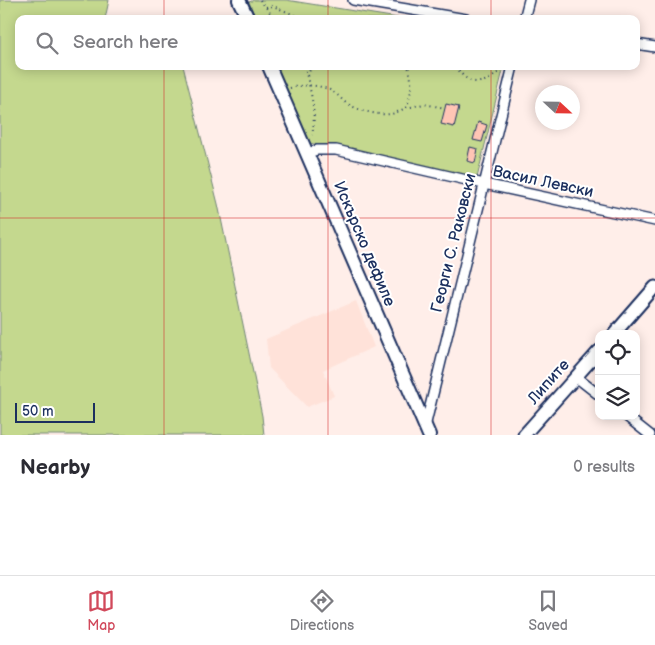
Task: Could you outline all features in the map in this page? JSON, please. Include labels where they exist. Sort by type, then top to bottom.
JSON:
[{"type":"main road","points":[[239,0],[246,15]]},
{"type":"main road","name":"Искърско дефиле","points":[[271,70],[427,431]]},
{"type":"street","points":[[353,0],[442,15]]},
{"type":"street","points":[[525,15],[529,0]]},
{"type":"street","points":[[640,45],[655,47]]},
{"type":"street","name":"Георги С. Раковски","points":[[427,431],[512,70]]},
{"type":"street","name":"Васил Левски","points":[[308,154],[318,150],[336,150],[655,221]]},
{"type":"street","points":[[617,330],[655,287]]},
{"type":"street","name":"Липите","points":[[524,435],[595,356]]},
{"type":"street","points":[[576,377],[595,392]]},
{"type":"street","points":[[631,420],[650,435]]},
{"type":"path","points":[[260,0],[272,15]]},
{"type":"path","points":[[266,7],[273,6],[294,15]]},
{"type":"path","points":[[305,70],[314,111],[314,127],[308,154]]},
{"type":"path","points":[[307,78],[310,70]]},
{"type":"path","points":[[406,108],[412,79],[409,70]]},
{"type":"path","points":[[458,70],[461,75],[471,82],[481,82],[492,78],[500,70]]},
{"type":"path","points":[[280,92],[298,86],[322,87],[335,93],[347,103],[369,111],[392,114],[406,108],[424,104],[445,108]]},
{"type":"shaded area","points":[[356,301],[374,347],[323,370],[334,396],[307,407],[269,368],[266,339]]},
{"type":"green space","points":[[0,0],[109,0],[106,15],[15,15],[15,70],[184,70],[218,204],[262,416],[264,435],[0,435]]},
{"type":"green space","points":[[254,0],[286,0],[379,15],[254,15],[249,2]]},
{"type":"green space","points":[[278,70],[503,70],[477,178],[309,143]]},
{"type":"building","points":[[446,104],[459,107],[454,127],[441,124]]},
{"type":"building","points":[[478,122],[487,125],[482,142],[473,140]]},
{"type":"building","points":[[470,147],[478,149],[475,163],[467,161]]}]
